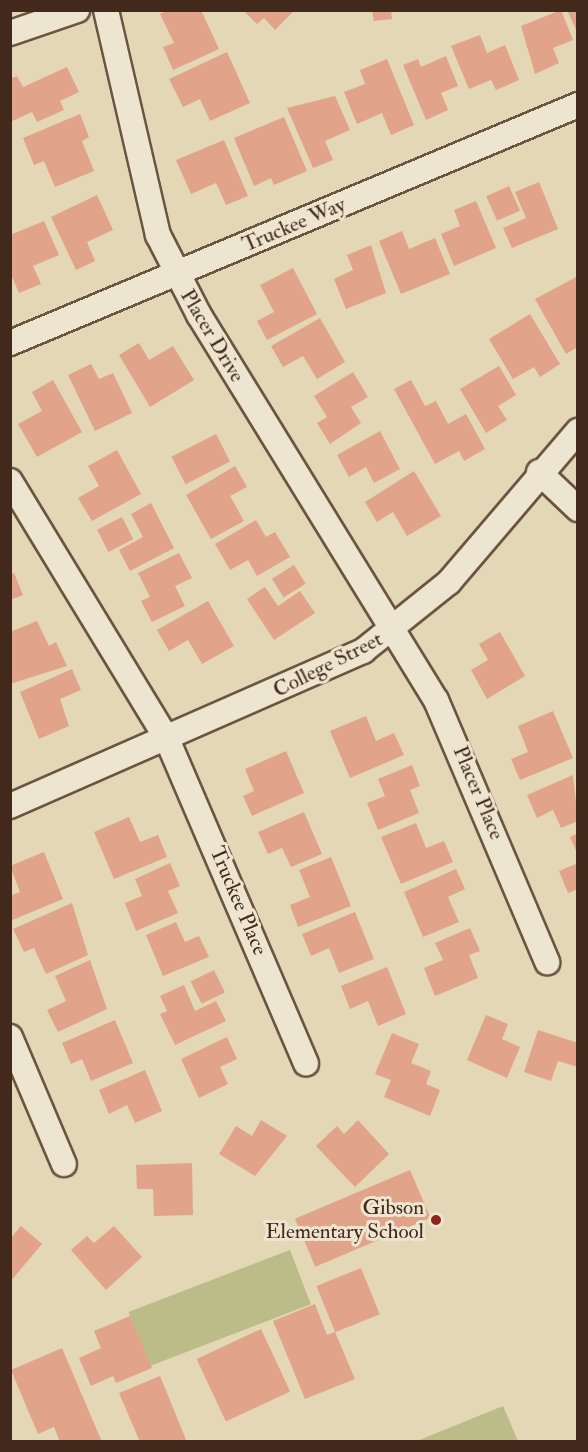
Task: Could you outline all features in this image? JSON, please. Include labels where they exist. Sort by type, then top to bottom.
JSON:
[{"type":"street","points":[[10,33],[77,10]]},
{"type":"street","name":"Placer Drive","points":[[106,10],[148,209],[176,275],[393,631]]},
{"type":"street","name":"Truckee Way","points":[[10,343],[578,105]]},
{"type":"street","name":"College Street","points":[[10,806],[324,672],[393,631],[463,566],[539,472],[578,431]]},
{"type":"street","points":[[539,472],[578,509]]},
{"type":"street","points":[[10,481],[167,739]]},
{"type":"street","name":"Placer Place","points":[[393,631],[454,738],[547,962]]},
{"type":"street","name":"Truckee Place","points":[[167,739],[306,1063]]},
{"type":"street","points":[[10,1037],[64,1164]]},
{"type":"green space","points":[[290,1250],[311,1304],[149,1366],[128,1312]]},
{"type":"green space","points":[[503,1406],[518,1441],[417,1441]]},
{"type":"building","points":[[168,10],[201,10],[219,49],[173,70],[163,47],[174,43],[160,14]]},
{"type":"building","points":[[243,10],[295,10],[275,30],[264,18],[257,24]]},
{"type":"building","points":[[372,10],[391,10],[392,19],[374,21]]},
{"type":"building","points":[[561,10],[573,40],[553,48],[559,63],[535,74],[521,26]]},
{"type":"building","points":[[567,10],[578,10],[578,34]]},
{"type":"building","points":[[480,35],[487,53],[505,45],[519,80],[496,90],[491,80],[469,89],[451,46]]},
{"type":"building","points":[[227,52],[250,103],[210,121],[200,99],[183,107],[169,79]]},
{"type":"building","points":[[446,56],[458,86],[441,93],[448,110],[426,120],[403,65],[418,59],[421,67]]},
{"type":"building","points":[[387,59],[414,125],[391,135],[382,113],[357,124],[344,92],[365,84],[360,70]]},
{"type":"building","points":[[67,67],[79,92],[60,101],[64,110],[37,122],[32,112],[10,122],[10,79],[17,76],[23,87]]},
{"type":"building","points":[[335,96],[350,130],[325,141],[333,160],[313,168],[287,108]]},
{"type":"building","points":[[80,114],[89,137],[82,141],[94,171],[55,187],[44,161],[34,165],[23,138]]},
{"type":"building","points":[[284,117],[307,171],[274,185],[271,178],[254,186],[234,138]]},
{"type":"building","points":[[224,140],[248,196],[226,205],[216,183],[191,194],[176,160]]},
{"type":"building","points":[[539,182],[558,229],[512,248],[503,228],[526,218],[515,192]]},
{"type":"building","points":[[509,186],[520,211],[497,221],[486,196]]},
{"type":"building","points":[[97,195],[113,230],[87,242],[95,261],[76,270],[51,217]]},
{"type":"building","points":[[476,201],[496,248],[454,266],[441,234],[460,226],[454,210]]},
{"type":"building","points":[[44,221],[59,255],[33,266],[41,284],[19,293],[10,272],[10,235]]},
{"type":"building","points":[[402,231],[409,249],[435,238],[450,274],[401,294],[379,241]]},
{"type":"building","points":[[371,245],[386,293],[346,309],[334,279],[353,270],[347,255]]},
{"type":"building","points":[[293,268],[317,314],[267,340],[257,321],[274,312],[260,285]]},
{"type":"building","points":[[578,276],[578,347],[566,354],[535,299]]},
{"type":"building","points":[[530,314],[560,364],[540,377],[534,367],[513,379],[489,339]]},
{"type":"building","points":[[320,318],[345,362],[317,379],[303,356],[283,367],[271,346]]},
{"type":"building","points":[[139,343],[149,360],[173,346],[194,380],[150,407],[119,355]]},
{"type":"building","points":[[91,364],[99,379],[113,373],[132,413],[95,431],[68,375]]},
{"type":"building","points":[[499,366],[516,395],[498,406],[507,420],[486,433],[460,389]]},
{"type":"building","points":[[353,372],[368,397],[351,407],[361,423],[330,444],[317,423],[327,417],[314,396]]},
{"type":"building","points":[[53,380],[82,432],[37,457],[18,424],[42,411],[32,392]]},
{"type":"building","points":[[411,380],[425,406],[436,401],[448,424],[466,414],[485,449],[464,461],[459,451],[435,464],[394,389]]},
{"type":"building","points":[[380,431],[400,469],[374,483],[366,467],[349,477],[337,455]]},
{"type":"building","points":[[216,434],[230,462],[186,484],[171,457]]},
{"type":"building","points":[[117,450],[141,494],[92,521],[78,498],[99,486],[88,466]]},
{"type":"building","points":[[235,466],[247,487],[230,496],[244,521],[211,539],[186,495]]},
{"type":"building","points":[[414,471],[441,516],[407,536],[393,512],[377,522],[365,502]]},
{"type":"building","points":[[151,503],[174,548],[130,571],[119,550],[143,537],[131,514]]},
{"type":"building","points":[[122,517],[133,539],[108,552],[97,530]]},
{"type":"building","points":[[256,520],[266,537],[275,532],[290,557],[257,576],[248,560],[230,570],[215,544]]},
{"type":"building","points":[[179,553],[192,578],[175,586],[185,606],[152,622],[141,601],[150,597],[138,573]]},
{"type":"building","points":[[294,565],[306,584],[284,597],[272,579]]},
{"type":"building","points":[[14,573],[23,595],[10,600],[10,575]]},
{"type":"building","points":[[265,587],[278,606],[300,591],[315,613],[274,640],[247,599]]},
{"type":"building","points":[[208,601],[234,646],[202,664],[188,640],[169,651],[157,630]]},
{"type":"building","points":[[37,621],[49,646],[56,642],[67,666],[10,684],[10,632]]},
{"type":"building","points":[[500,632],[525,676],[487,699],[471,670],[488,660],[479,644]]},
{"type":"building","points":[[72,669],[81,690],[60,699],[69,726],[39,739],[20,692]]},
{"type":"building","points":[[553,711],[573,758],[520,780],[511,759],[528,752],[518,726]]},
{"type":"building","points":[[366,716],[376,741],[394,733],[404,755],[350,778],[330,731]]},
{"type":"building","points":[[286,751],[304,793],[252,816],[243,796],[254,791],[245,769]]},
{"type":"building","points":[[412,765],[420,786],[410,790],[419,813],[378,830],[367,803],[385,796],[378,779]]},
{"type":"building","points":[[573,775],[578,821],[561,828],[553,810],[537,818],[527,795]]},
{"type":"building","points":[[304,812],[322,854],[291,867],[282,848],[268,854],[258,832]]},
{"type":"building","points":[[129,817],[140,842],[158,835],[167,857],[114,879],[94,832]]},
{"type":"building","points":[[416,823],[426,848],[444,841],[453,862],[401,884],[381,837]]},
{"type":"building","points":[[578,833],[578,855],[570,837]]},
{"type":"building","points":[[44,852],[63,899],[10,921],[10,896],[20,892],[10,866]]},
{"type":"building","points":[[331,857],[351,906],[298,927],[290,905],[310,897],[299,870]]},
{"type":"building","points":[[170,863],[180,886],[168,891],[178,913],[136,931],[125,903],[142,896],[135,879]]},
{"type":"building","points":[[578,863],[578,889],[568,893],[559,871]]},
{"type":"building","points":[[456,869],[465,889],[448,897],[459,922],[423,937],[404,892]]},
{"type":"building","points":[[72,903],[88,955],[46,974],[34,948],[24,952],[13,929]]},
{"type":"building","points":[[355,912],[374,959],[339,973],[329,948],[311,956],[302,934]]},
{"type":"building","points":[[176,922],[185,942],[199,936],[209,957],[163,976],[146,935]]},
{"type":"building","points":[[470,928],[480,951],[469,955],[478,978],[435,996],[424,968],[443,960],[435,943]]},
{"type":"building","points":[[90,960],[107,1009],[58,1032],[47,1010],[66,1001],[55,976]]},
{"type":"building","points":[[387,967],[406,1014],[378,1026],[368,1001],[350,1009],[341,986]]},
{"type":"building","points":[[214,970],[225,992],[202,1004],[191,981]]},
{"type":"building","points":[[184,985],[195,1011],[216,1001],[226,1021],[175,1045],[160,1014],[167,1011],[160,996]]},
{"type":"building","points":[[486,1015],[508,1024],[502,1039],[520,1047],[507,1078],[467,1060]]},
{"type":"building","points":[[115,1020],[133,1063],[91,1081],[82,1059],[71,1064],[62,1043]]},
{"type":"building","points":[[538,1030],[578,1043],[578,1067],[558,1061],[551,1081],[524,1072]]},
{"type":"building","points":[[392,1033],[419,1044],[411,1063],[431,1071],[426,1084],[440,1090],[430,1116],[384,1097],[391,1080],[375,1074]]},
{"type":"building","points":[[227,1037],[237,1059],[220,1067],[228,1084],[199,1098],[181,1059]]},
{"type":"building","points":[[145,1070],[162,1111],[135,1123],[127,1105],[109,1114],[99,1090]]},
{"type":"building","points":[[261,1120],[287,1136],[255,1176],[219,1154],[236,1126],[252,1136]]},
{"type":"building","points":[[358,1120],[389,1154],[355,1187],[316,1146],[337,1126],[344,1134]]},
{"type":"building","points":[[192,1163],[193,1215],[154,1216],[153,1189],[137,1189],[136,1165]]},
{"type":"building","points":[[410,1170],[430,1218],[315,1267],[295,1219]]},
{"type":"building","points":[[21,1226],[42,1244],[10,1282],[10,1239]]},
{"type":"building","points":[[114,1226],[142,1257],[106,1290],[71,1250],[87,1236],[94,1243]]},
{"type":"building","points":[[361,1268],[380,1314],[335,1332],[316,1286]]},
{"type":"building","points":[[315,1304],[327,1335],[335,1332],[355,1379],[305,1399],[273,1321]]},
{"type":"building","points":[[130,1316],[152,1368],[116,1383],[113,1376],[91,1386],[79,1358],[101,1348],[94,1331]]},
{"type":"building","points":[[261,1329],[290,1392],[226,1422],[197,1359]]},
{"type":"building","points":[[62,1348],[102,1442],[60,1442],[54,1427],[38,1434],[11,1370]]},
{"type":"building","points":[[160,1376],[187,1442],[140,1442],[119,1393]]},
{"type":"place","name":"Gibson Elementary School","points":[[436,1220]]}]
